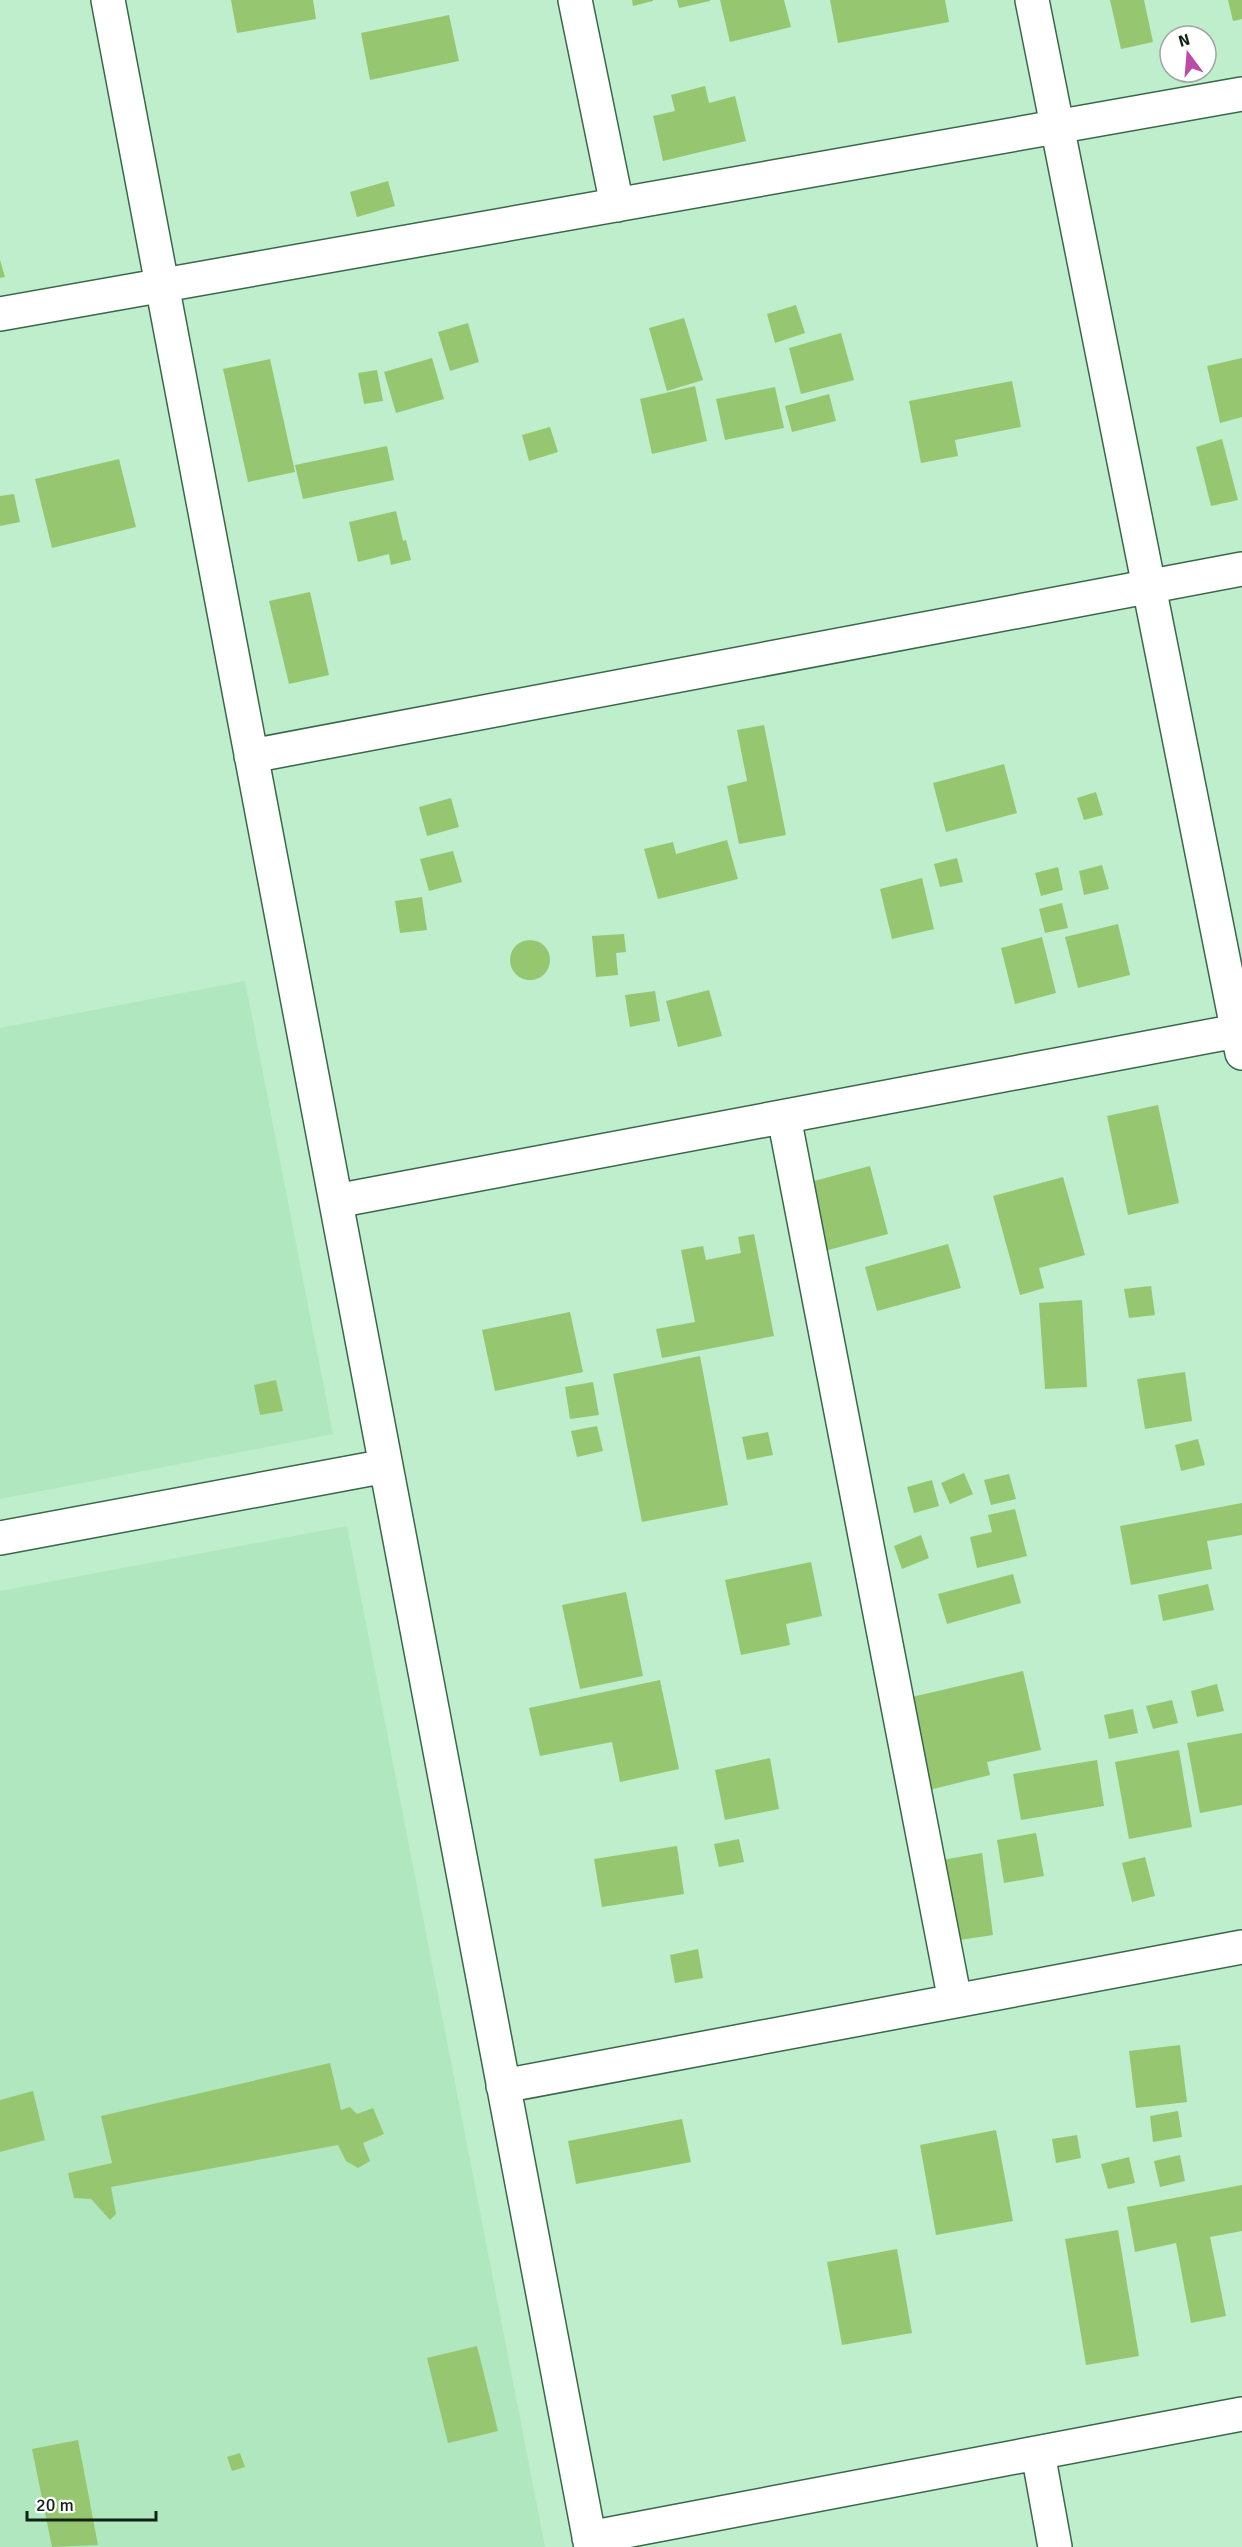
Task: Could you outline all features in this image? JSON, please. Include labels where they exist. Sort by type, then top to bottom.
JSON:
[{"type":"street","points":[[108,0],[590,2542],[1242,2414]]},
{"type":"street","points":[[575,0],[617,205]]},
{"type":"street","points":[[336,1202],[784,1117],[1240,1038],[1032,0]]},
{"type":"street","points":[[0,314],[1242,94]]},
{"type":"street","points":[[251,756],[1242,569]]},
{"type":"street","points":[[784,1117],[955,2001]]},
{"type":"street","points":[[0,1538],[386,1466]]},
{"type":"street","points":[[503,2086],[1242,1947]]},
{"type":"street","points":[[1038,2453],[1055,2547]]},
{"type":"shaded area","points":[[245,981],[333,1434],[0,1499],[0,1028]]},
{"type":"shaded area","points":[[347,1526],[545,2547],[0,2547],[0,1591]]},
{"type":"building","points":[[231,0],[313,0],[316,19],[237,33]]},
{"type":"building","points":[[632,0],[653,0],[653,1],[633,6]]},
{"type":"building","points":[[677,0],[710,0],[710,1],[679,8]]},
{"type":"building","points":[[720,0],[784,0],[791,27],[730,42]]},
{"type":"building","points":[[830,0],[945,0],[949,22],[838,43]]},
{"type":"building","points":[[1110,0],[1144,0],[1153,42],[1121,49]]},
{"type":"building","points":[[1228,0],[1242,0],[1242,19],[1233,21]]},
{"type":"building","points":[[449,15],[459,61],[370,80],[361,33]]},
{"type":"building","points":[[705,86],[709,103],[735,96],[746,141],[663,161],[653,116],[675,111],[671,95]]},
{"type":"building","points":[[388,181],[395,206],[357,217],[350,192]]},
{"type":"building","points":[[0,260],[5,277],[0,278]]},
{"type":"building","points":[[796,305],[805,333],[775,343],[767,314]]},
{"type":"building","points":[[684,318],[703,380],[667,391],[649,328]]},
{"type":"building","points":[[468,323],[479,362],[450,371],[438,332]]},
{"type":"building","points":[[841,333],[854,380],[801,394],[789,348]]},
{"type":"building","points":[[432,358],[444,399],[396,413],[384,372]]},
{"type":"building","points":[[1242,358],[1242,417],[1220,423],[1207,366]]},
{"type":"building","points":[[270,359],[295,472],[248,482],[223,369]]},
{"type":"building","points":[[377,370],[383,401],[364,404],[358,373]]},
{"type":"building","points":[[1012,381],[1021,427],[955,440],[958,456],[921,463],[909,401]]},
{"type":"building","points":[[695,386],[707,441],[652,454],[640,399]]},
{"type":"building","points":[[775,387],[784,428],[725,440],[716,399]]},
{"type":"building","points":[[829,394],[836,421],[792,432],[785,406]]},
{"type":"building","points":[[550,427],[558,452],[529,461],[522,435]]},
{"type":"building","points":[[1222,439],[1238,500],[1211,506],[1196,447]]},
{"type":"building","points":[[387,446],[394,480],[303,499],[295,465]]},
{"type":"building","points":[[119,459],[136,527],[52,548],[35,479]]},
{"type":"building","points":[[14,494],[20,522],[0,526],[0,496]]},
{"type":"building","points":[[396,511],[403,541],[406,540],[411,560],[391,565],[389,554],[358,562],[349,522]]},
{"type":"building","points":[[310,592],[329,675],[289,684],[269,601]]},
{"type":"building","points":[[764,725],[786,835],[739,844],[727,786],[747,781],[737,730]]},
{"type":"building","points":[[1004,764],[1017,813],[946,832],[933,783]]},
{"type":"building","points":[[1096,792],[1103,815],[1084,820],[1077,798]]},
{"type":"building","points":[[451,798],[459,827],[427,836],[419,807]]},
{"type":"building","points":[[727,840],[738,879],[658,899],[644,849],[673,842],[676,854]]},
{"type":"building","points":[[453,851],[462,882],[429,891],[420,859]]},
{"type":"building","points":[[957,858],[963,882],[940,887],[934,864]]},
{"type":"building","points":[[1102,865],[1109,889],[1084,895],[1079,871]]},
{"type":"building","points":[[1058,867],[1063,890],[1041,896],[1035,873]]},
{"type":"building","points":[[922,878],[934,929],[892,939],[880,889]]},
{"type":"building","points":[[422,897],[427,930],[400,933],[395,901]]},
{"type":"building","points":[[1062,903],[1068,928],[1045,933],[1039,909]]},
{"type":"building","points":[[1118,924],[1130,975],[1078,988],[1065,937]]},
{"type":"building","points":[[624,934],[626,952],[616,953],[618,975],[596,977],[592,936]]},
{"type":"building","points":[[1042,937],[1056,993],[1015,1004],[1001,948]]},
{"type":"building","points":[[530,940],[538,941],[544,946],[549,952],[549,968],[544,974],[538,979],[530,980],[522,979],[516,974],[511,968],[510,960],[511,952],[516,946],[522,941]]},
{"type":"building","points":[[709,990],[722,1036],[678,1047],[666,1001]]},
{"type":"building","points":[[655,991],[660,1021],[630,1027],[625,995]]},
{"type":"building","points":[[1158,1105],[1179,1203],[1128,1215],[1107,1116]]},
{"type":"building","points":[[870,1166],[888,1234],[821,1252],[803,1184]]},
{"type":"building","points":[[1063,1177],[1085,1255],[1039,1268],[1044,1288],[1020,1295],[993,1196]]},
{"type":"building","points":[[754,1234],[774,1336],[662,1358],[656,1329],[695,1322],[681,1250],[703,1246],[706,1260],[741,1253],[738,1237]]},
{"type":"building","points":[[948,1244],[961,1288],[877,1311],[865,1267]]},
{"type":"building","points":[[1151,1286],[1155,1315],[1129,1318],[1124,1289]]},
{"type":"building","points":[[1082,1300],[1087,1387],[1045,1389],[1039,1303]]},
{"type":"building","points":[[570,1312],[583,1372],[495,1391],[482,1330]]},
{"type":"building","points":[[700,1356],[728,1505],[642,1522],[613,1374]]},
{"type":"building","points":[[1185,1372],[1192,1421],[1145,1429],[1137,1379]]},
{"type":"building","points":[[276,1380],[283,1411],[260,1415],[254,1385]]},
{"type":"building","points":[[593,1382],[599,1415],[570,1419],[565,1387]]},
{"type":"building","points":[[597,1426],[603,1451],[577,1457],[571,1431]]},
{"type":"building","points":[[768,1432],[773,1455],[747,1460],[742,1437]]},
{"type":"building","points":[[1198,1439],[1205,1465],[1181,1471],[1175,1445]]},
{"type":"building","points":[[964,1473],[973,1494],[950,1504],[941,1483]]},
{"type":"building","points":[[1009,1474],[1016,1499],[991,1505],[984,1480]]},
{"type":"building","points":[[932,1480],[939,1506],[914,1513],[907,1487]]},
{"type":"building","points":[[1242,1503],[1242,1535],[1207,1541],[1212,1569],[1131,1585],[1120,1526]]},
{"type":"building","points":[[1015,1509],[1027,1556],[977,1568],[970,1537],[992,1532],[988,1515]]},
{"type":"building","points":[[921,1535],[929,1558],[902,1569],[894,1546]]},
{"type":"building","points":[[811,1562],[822,1616],[786,1624],[790,1645],[741,1655],[725,1580]]},
{"type":"building","points":[[1013,1574],[1021,1603],[947,1624],[938,1594]]},
{"type":"building","points":[[1208,1584],[1214,1610],[1163,1621],[1158,1595]]},
{"type":"building","points":[[626,1592],[643,1676],[580,1689],[562,1605]]},
{"type":"building","points":[[1023,1671],[1041,1750],[987,1762],[990,1775],[921,1792],[899,1700]]},
{"type":"building","points":[[660,1680],[679,1769],[620,1782],[612,1742],[540,1756],[529,1708]]},
{"type":"building","points":[[1217,1684],[1224,1711],[1197,1717],[1191,1691]]},
{"type":"building","points":[[1172,1700],[1178,1723],[1153,1729],[1146,1706]]},
{"type":"building","points":[[1133,1709],[1138,1733],[1109,1739],[1104,1715]]},
{"type":"building","points":[[1242,1733],[1242,1805],[1200,1813],[1187,1743]]},
{"type":"building","points":[[1179,1750],[1192,1827],[1129,1839],[1115,1762]]},
{"type":"building","points":[[770,1758],[779,1809],[725,1820],[715,1770]]},
{"type":"building","points":[[1097,1760],[1104,1806],[1021,1820],[1013,1774]]},
{"type":"building","points":[[1036,1833],[1044,1876],[1004,1883],[997,1840]]},
{"type":"building","points":[[739,1839],[744,1862],[719,1867],[714,1844]]},
{"type":"building","points":[[677,1846],[684,1894],[602,1907],[594,1859]]},
{"type":"building","points":[[982,1853],[993,1935],[953,1941],[942,1860]]},
{"type":"building","points":[[1145,1857],[1155,1896],[1132,1902],[1122,1863]]},
{"type":"building","points":[[698,1949],[703,1978],[675,1983],[670,1955]]},
{"type":"building","points":[[1180,2045],[1187,2102],[1136,2108],[1129,2051]]},
{"type":"building","points":[[330,2063],[341,2110],[350,2107],[357,2114],[373,2108],[384,2134],[363,2143],[370,2161],[358,2168],[346,2161],[338,2145],[111,2187],[116,2214],[110,2220],[91,2199],[74,2198],[68,2173],[112,2163],[101,2116]]},
{"type":"building","points":[[33,2091],[45,2140],[0,2152],[0,2100]]},
{"type":"building","points":[[1178,2111],[1182,2137],[1153,2142],[1150,2116]]},
{"type":"building","points":[[682,2119],[691,2162],[576,2184],[568,2141]]},
{"type":"building","points":[[996,2130],[1013,2221],[936,2235],[920,2145]]},
{"type":"building","points":[[1077,2135],[1081,2158],[1056,2163],[1052,2139]]},
{"type":"building","points":[[1180,2155],[1185,2181],[1160,2187],[1154,2161]]},
{"type":"building","points":[[1129,2157],[1135,2183],[1108,2189],[1101,2164]]},
{"type":"building","points":[[1242,2185],[1242,2231],[1210,2237],[1226,2316],[1191,2323],[1176,2243],[1135,2252],[1127,2207]]},
{"type":"building","points":[[1118,2230],[1139,2356],[1086,2365],[1065,2239]]},
{"type":"building","points":[[897,2249],[912,2333],[842,2345],[827,2262]]},
{"type":"building","points":[[477,2346],[498,2431],[448,2443],[427,2358]]},
{"type":"building","points":[[78,2440],[98,2545],[52,2547],[32,2449]]},
{"type":"building","points":[[240,2453],[245,2467],[232,2471],[227,2457]]}]
